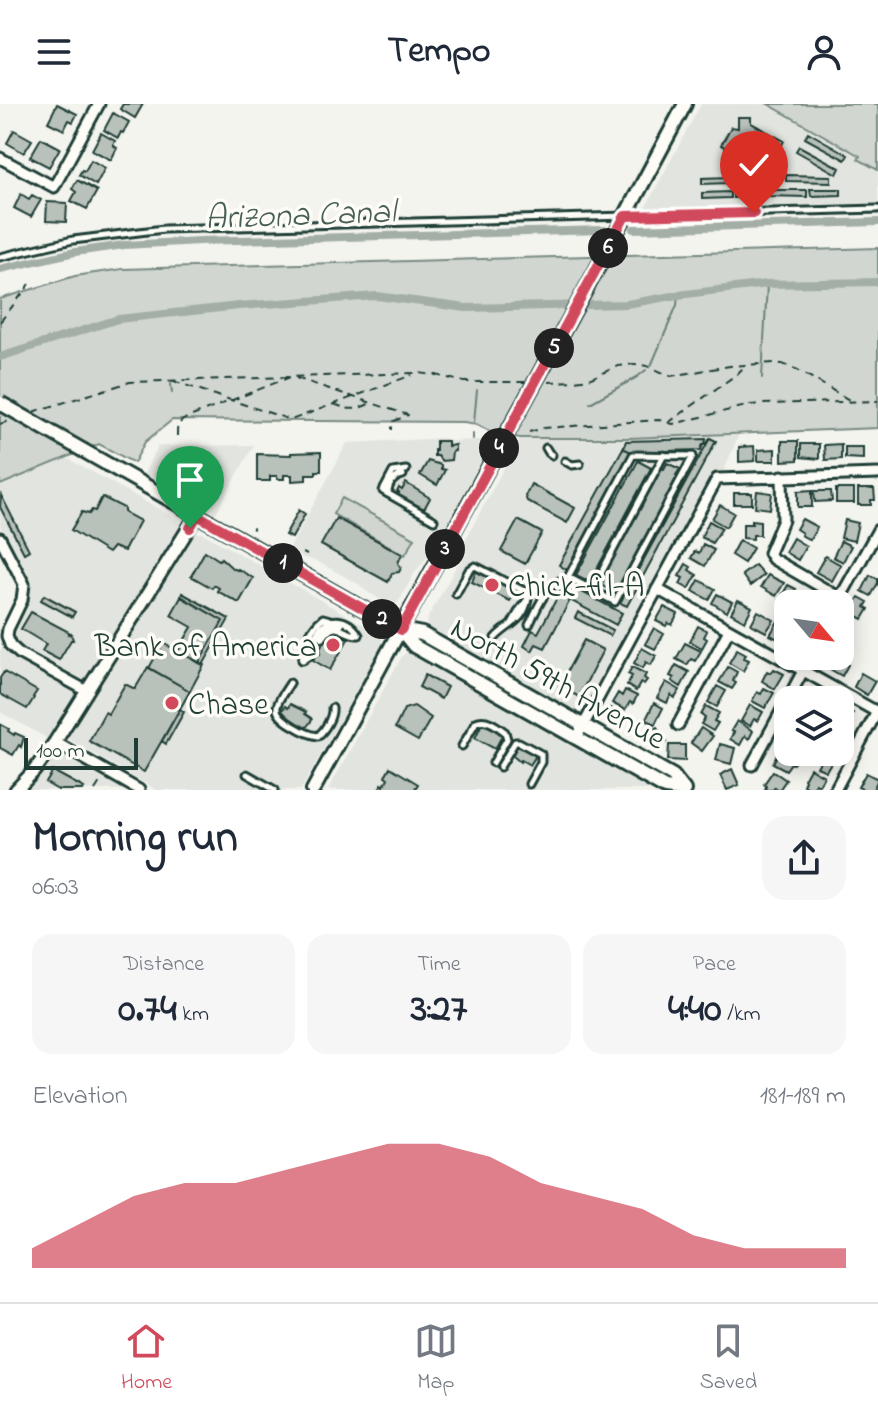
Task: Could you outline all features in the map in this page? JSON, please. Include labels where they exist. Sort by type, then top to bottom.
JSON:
[{"type":"main road","points":[[313,790],[685,104]]},
{"type":"main road","name":"North 59th Avenue","points":[[0,403],[401,630],[422,634],[520,690],[580,731]]},
{"type":"main road","name":"North 59th Avenue","points":[[401,630],[414,646],[484,685],[673,776],[682,790]]},
{"type":"main road","points":[[484,685],[491,681],[508,689],[520,690]]},
{"type":"street","points":[[0,158],[54,187],[99,104]]},
{"type":"street","points":[[580,731],[717,479],[878,474]]},
{"type":"street","points":[[782,476],[783,520],[769,553],[773,559],[835,595],[840,595],[878,530]]},
{"type":"street","points":[[16,790],[55,742],[197,515]]},
{"type":"street","points":[[0,538],[24,589],[20,606],[8,629],[10,645],[20,654],[87,691]]},
{"type":"street","points":[[657,589],[877,711],[835,790]]},
{"type":"street","points":[[678,725],[729,630]]},
{"type":"street","points":[[752,765],[803,671]]},
{"type":"street","points":[[55,742],[139,790]]},
{"type":"lane","points":[[0,257],[73,240],[164,229],[878,209]]},
{"type":"lane","points":[[546,448],[552,455]]},
{"type":"lane","points":[[529,625],[550,587],[568,577],[615,602],[693,456],[633,455],[568,577]]},
{"type":"lane","points":[[592,590],[664,455]]},
{"type":"lane","points":[[565,461],[572,465],[580,464]]},
{"type":"lane","points":[[404,472],[393,480],[388,495],[434,520]]},
{"type":"lane","points":[[456,594],[469,570],[475,566],[524,591],[528,599],[522,616],[495,638]]},
{"type":"lane","points":[[313,649],[302,660],[304,647],[323,618],[344,623],[356,629],[359,635],[333,628],[320,636],[321,626],[330,620]]},
{"type":"lane","points":[[290,683],[277,708],[282,719],[312,736],[318,736],[329,722],[332,708]]},
{"type":"lane","points":[[462,746],[480,720],[500,728],[507,739],[493,763]]},
{"type":"lane","points":[[500,767],[515,742],[541,754],[541,762],[529,784]]},
{"type":"lane","points":[[247,774],[275,790]]},
{"type":"path","points":[[0,322],[30,284]]},
{"type":"path","points":[[547,382],[589,379],[618,366],[635,364],[671,376],[746,364],[782,364],[819,381],[851,401]]},
{"type":"path","points":[[668,423],[737,374],[746,364]]},
{"type":"path","points":[[172,380],[291,420],[419,373]]},
{"type":"path","points":[[30,414],[130,382],[419,373],[464,382],[533,382]]},
{"type":"path","points":[[177,436],[179,422],[292,377],[408,415],[392,422],[392,430]]},
{"type":"path","points":[[529,432],[544,428],[659,420],[673,424],[750,405],[878,401]]},
{"type":"path","points":[[334,404],[357,410],[370,403]]},
{"type":"path","points":[[0,424],[15,419]]},
{"type":"path","points":[[95,790],[102,779]]},
{"type":"shaded area","points":[[701,104],[768,104],[860,156],[859,159],[878,170],[878,204],[643,212]]},
{"type":"shaded area","points":[[768,104],[878,104],[878,170],[858,159],[860,156]]},
{"type":"shaded area","points":[[878,248],[878,428],[628,438],[520,438],[493,433],[464,422],[172,420],[145,442],[134,463],[99,444],[0,485],[0,299],[75,276],[122,269]]},
{"type":"shaded area","points":[[740,432],[724,471],[712,476],[583,709],[573,711],[427,627],[428,617],[460,560],[463,544],[520,438],[628,438]]},
{"type":"shaded area","points":[[445,438],[448,441],[483,440],[490,444],[435,547],[416,571],[398,603],[390,605],[318,562],[287,553],[347,443]]},
{"type":"shaded area","points":[[254,445],[216,513],[144,473],[158,446]]},
{"type":"shaded area","points":[[67,458],[181,524],[48,739],[0,712],[0,651],[26,604],[29,591],[27,580],[0,527],[0,485]]},
{"type":"shaded area","points":[[342,498],[415,538],[405,555],[333,514]]},
{"type":"shaded area","points":[[196,533],[203,533],[383,638],[301,790],[156,790],[68,739]]},
{"type":"shaded area","points":[[412,652],[657,790],[328,790],[402,656]]},
{"type":"shaded area","points":[[61,754],[125,790],[26,790]]},
{"type":"building","points":[[57,104],[77,114],[73,122],[69,120],[64,130],[48,122]]},
{"type":"building","points":[[123,104],[143,104],[135,118],[120,109]]},
{"type":"building","points":[[113,113],[129,122],[118,138],[104,130]]},
{"type":"building","points":[[738,117],[751,117],[751,123],[784,141],[774,159],[769,159],[768,170],[754,169],[754,163],[721,145],[731,127],[738,128]]},
{"type":"building","points":[[14,130],[32,140],[24,153],[7,143]]},
{"type":"building","points":[[808,132],[848,155],[845,160],[805,138]]},
{"type":"building","points":[[101,133],[115,141],[113,145],[117,148],[111,160],[92,150]]},
{"type":"building","points":[[41,138],[60,148],[49,167],[30,157]]},
{"type":"building","points":[[799,146],[840,168],[837,174],[796,151]]},
{"type":"building","points":[[91,160],[105,168],[96,185],[79,175]]},
{"type":"building","points":[[786,175],[831,176],[831,182],[786,181]]},
{"type":"building","points":[[729,177],[729,183],[702,184],[702,178]]},
{"type":"building","points":[[731,177],[763,177],[763,183],[731,184]]},
{"type":"building","points":[[77,180],[97,191],[87,209],[71,201]]},
{"type":"building","points":[[810,189],[841,189],[841,195],[811,196]]},
{"type":"building","points":[[767,190],[807,190],[807,197],[767,196]]},
{"type":"building","points":[[733,191],[764,191],[764,197],[733,198]]},
{"type":"building","points":[[730,192],[730,198],[702,199],[702,193]]},
{"type":"building","points":[[21,194],[29,199],[32,195],[41,200],[31,217],[14,208]]},
{"type":"building","points":[[47,202],[67,203],[66,222],[46,221]]},
{"type":"building","points":[[710,438],[716,441],[627,606],[620,603]]},
{"type":"building","points":[[706,439],[701,450],[631,452],[623,448],[626,441]]},
{"type":"building","points":[[436,441],[448,441],[448,446],[455,445],[451,460],[441,461],[434,456]]},
{"type":"building","points":[[782,441],[798,441],[798,460],[782,461]]},
{"type":"building","points":[[801,444],[819,444],[819,459],[801,457]]},
{"type":"building","points":[[841,444],[841,459],[825,460],[824,445]]},
{"type":"building","points":[[754,446],[755,461],[739,462],[739,447]]},
{"type":"building","points":[[845,447],[863,447],[863,459],[845,458]]},
{"type":"building","points":[[623,448],[631,452],[567,570],[559,565]]},
{"type":"building","points":[[775,449],[775,461],[758,461],[758,450]]},
{"type":"building","points":[[321,452],[321,471],[306,474],[306,480],[292,481],[292,475],[284,475],[284,479],[270,476],[270,481],[257,481],[257,454]]},
{"type":"building","points":[[179,457],[211,476],[202,492],[170,474]]},
{"type":"building","points":[[428,461],[441,465],[441,469],[445,470],[437,485],[420,475]]},
{"type":"building","points":[[638,461],[651,468],[590,582],[576,575]]},
{"type":"building","points":[[667,463],[680,469],[678,476],[613,592],[601,585],[602,578]]},
{"type":"building","points":[[406,483],[430,498],[424,509],[398,495],[399,488],[402,490]]},
{"type":"building","points":[[531,484],[575,508],[567,523],[527,501],[525,496]]},
{"type":"building","points":[[836,489],[854,489],[854,503],[836,503]]},
{"type":"building","points":[[858,489],[874,489],[875,500],[871,500],[871,505],[858,505]]},
{"type":"building","points":[[812,490],[812,507],[798,507],[798,491]]},
{"type":"building","points":[[757,491],[772,493],[770,509],[755,507]]},
{"type":"building","points":[[814,491],[831,491],[832,501],[815,502]]},
{"type":"building","points":[[734,493],[752,493],[752,504],[734,504]]},
{"type":"building","points":[[1,495],[29,550],[24,553],[0,507]]},
{"type":"building","points":[[102,497],[124,508],[124,512],[140,521],[124,551],[113,547],[108,553],[71,530],[82,512],[89,514],[95,511]]},
{"type":"building","points":[[720,505],[734,513],[726,527],[712,519]]},
{"type":"building","points":[[299,510],[305,514],[292,538],[285,535]]},
{"type":"building","points":[[336,518],[402,554],[398,563],[401,568],[399,572],[392,573],[388,582],[321,545]]},
{"type":"building","points":[[802,519],[817,527],[810,540],[796,529]]},
{"type":"building","points":[[518,520],[542,533],[525,564],[501,551]]},
{"type":"building","points":[[752,520],[760,521],[760,535],[753,535],[753,539],[743,538],[743,524],[752,524]]},
{"type":"building","points":[[845,520],[858,523],[854,541],[841,538]]},
{"type":"building","points":[[709,521],[722,528],[712,543],[701,537]]},
{"type":"building","points":[[793,538],[806,546],[798,560],[785,552]]},
{"type":"building","points":[[739,540],[753,548],[744,563],[731,555]]},
{"type":"building","points":[[841,541],[851,546],[843,562],[833,557]]},
{"type":"building","points":[[703,544],[714,550],[705,566],[691,558],[695,551],[699,553]]},
{"type":"building","points":[[205,551],[253,578],[239,603],[217,591],[219,588],[214,585],[212,588],[191,576]]},
{"type":"building","points":[[825,556],[841,565],[832,581],[816,572]]},
{"type":"building","points":[[686,564],[697,575],[689,589],[680,584],[683,578],[679,576]]},
{"type":"building","points":[[755,565],[764,575],[750,586],[742,575]]},
{"type":"building","name":"Chick-fil-A","points":[[477,569],[516,591],[510,601],[472,582]]},
{"type":"building","points":[[768,575],[784,583],[780,590],[774,590],[774,595],[761,587]]},
{"type":"building","points":[[870,575],[878,579],[871,596],[862,591]]},
{"type":"building","points":[[699,580],[715,589],[709,600],[693,591]]},
{"type":"building","points":[[565,583],[622,613],[616,625],[570,600],[545,648],[536,644],[532,651],[524,646],[532,630],[538,633]]},
{"type":"building","points":[[182,593],[229,619],[203,665],[199,663],[223,621],[181,596]]},
{"type":"building","points":[[717,594],[732,602],[727,612],[712,603]]},
{"type":"building","points":[[44,595],[75,612],[72,617],[41,600]]},
{"type":"building","points":[[181,597],[223,621],[199,663],[178,651],[192,627],[171,615]]},
{"type":"building","points":[[859,597],[868,602],[865,607],[869,609],[863,619],[854,614],[854,605]]},
{"type":"building","points":[[738,600],[752,607],[745,621],[731,613]]},
{"type":"building","points":[[664,607],[678,614],[672,625],[668,623],[666,626],[656,621]]},
{"type":"building","points":[[758,611],[774,620],[766,632],[751,624]]},
{"type":"building","points":[[31,612],[71,633],[73,640],[59,660],[42,651],[46,644],[21,629]]},
{"type":"building","points":[[578,612],[613,630],[610,636],[575,618]]},
{"type":"building","points":[[698,626],[707,631],[702,648],[690,641]]},
{"type":"building","points":[[654,628],[664,634],[655,649],[645,644]]},
{"type":"building","name":"Bank of America","points":[[333,630],[348,639],[330,670],[313,660]]},
{"type":"building","points":[[584,640],[603,650],[579,697],[559,686]]},
{"type":"building","points":[[163,643],[204,665],[190,691],[149,668]]},
{"type":"building","points":[[685,643],[701,651],[695,661],[691,659],[687,665],[676,659]]},
{"type":"building","points":[[642,648],[656,656],[651,665],[646,662],[643,668],[634,663]]},
{"type":"building","points":[[737,649],[749,660],[743,671],[729,663]]},
{"type":"building","points":[[676,665],[689,672],[681,687],[670,676]]},
{"type":"building","points":[[148,667],[190,691],[144,772],[89,741],[125,684],[135,689]]},
{"type":"building","points":[[632,667],[646,674],[644,678],[647,680],[644,684],[641,682],[636,691],[627,685],[632,676],[628,674]]},
{"type":"building","points":[[728,667],[737,672],[732,689],[719,682]]},
{"type":"building","points":[[774,669],[784,674],[774,688],[762,681],[767,671],[771,673]]},
{"type":"building","points":[[831,670],[845,670],[842,676]]},
{"type":"building","points":[[4,672],[37,691],[27,709],[0,694],[0,678]]},
{"type":"building","points":[[861,673],[875,681],[867,695],[854,687]]},
{"type":"building","points":[[425,675],[447,687],[441,699],[419,687]]},
{"type":"building","points":[[666,682],[680,690],[675,698],[671,695],[667,703],[657,698]]},
{"type":"building","points":[[717,686],[726,691],[717,707],[708,702]]},
{"type":"building","points":[[764,688],[774,693],[765,708],[752,701],[757,692],[761,694]]},
{"type":"building","points":[[625,690],[637,696],[625,710],[612,703],[618,693],[622,696]]},
{"type":"building","points":[[654,703],[663,708],[655,724],[646,719]]},
{"type":"building","points":[[290,704],[311,718],[305,729],[283,716],[281,712]]},
{"type":"building","points":[[750,705],[763,712],[758,721],[754,719],[750,726],[741,721]]},
{"type":"building","points":[[414,706],[431,718],[418,741],[395,728],[404,709]]},
{"type":"building","points":[[706,706],[719,713],[713,731],[701,724],[705,718],[701,715]]},
{"type":"building","points":[[610,708],[625,716],[618,728],[605,717]]},
{"type":"building","points":[[180,709],[184,712],[166,744],[162,741]]},
{"type":"building","points":[[483,721],[503,734],[495,749],[475,738]]},
{"type":"building","points":[[737,721],[753,731],[749,739],[745,736],[740,745],[730,739]]},
{"type":"building","points":[[0,724],[14,735],[24,737],[21,747],[19,745],[13,755],[0,748]]},
{"type":"building","points":[[657,727],[667,742],[657,749],[644,735]]},
{"type":"building","points":[[701,728],[713,736],[702,751],[691,743]]},
{"type":"building","points":[[518,743],[537,754],[530,765],[512,755]]},
{"type":"building","points":[[720,744],[735,748],[731,764],[716,760]]},
{"type":"building","points":[[669,745],[685,745],[685,761],[668,760]]},
{"type":"building","points":[[390,767],[418,784],[414,790],[378,790],[382,784],[384,786]]},
{"type":"building","points":[[810,768],[824,776],[819,785],[815,783],[811,790],[803,785]]},
{"type":"building","points":[[732,769],[739,785],[727,790],[720,775]]},
{"type":"building","points":[[53,771],[83,790],[58,790],[46,783]]},
{"type":"building","points":[[773,771],[786,780],[779,790],[775,787],[765,790],[764,784]]},
{"type":"building","points":[[866,773],[878,779],[873,790],[858,787]]},
{"type":"waterway","points":[[634,229],[878,222]]},
{"type":"waterway","name":"Arizona Canal","points":[[0,269],[75,252],[124,245],[604,230]]},
{"type":"waterway","points":[[0,357],[118,319],[239,306],[377,296],[466,308],[627,304],[767,284],[878,282]]},
{"type":"waterway","points":[[762,378],[767,284]]},
{"type":"waterway","points":[[651,366],[677,305],[678,295]]},
{"type":"waterway","points":[[590,403],[646,370]]},
{"type":"waterway","points":[[171,384],[172,393]]},
{"type":"waterway","points":[[474,422],[477,390]]},
{"type":"waterway","points":[[473,434],[473,439]]},
{"type":"place","name":"Chick-fil-A","points":[[492,585]]},
{"type":"place","name":"Bank of America","points":[[333,645]]},
{"type":"place","name":"Chase","points":[[172,703]]},
{"type":"route","points":[[190,528],[197,515],[401,630],[625,216],[754,213]]}]
